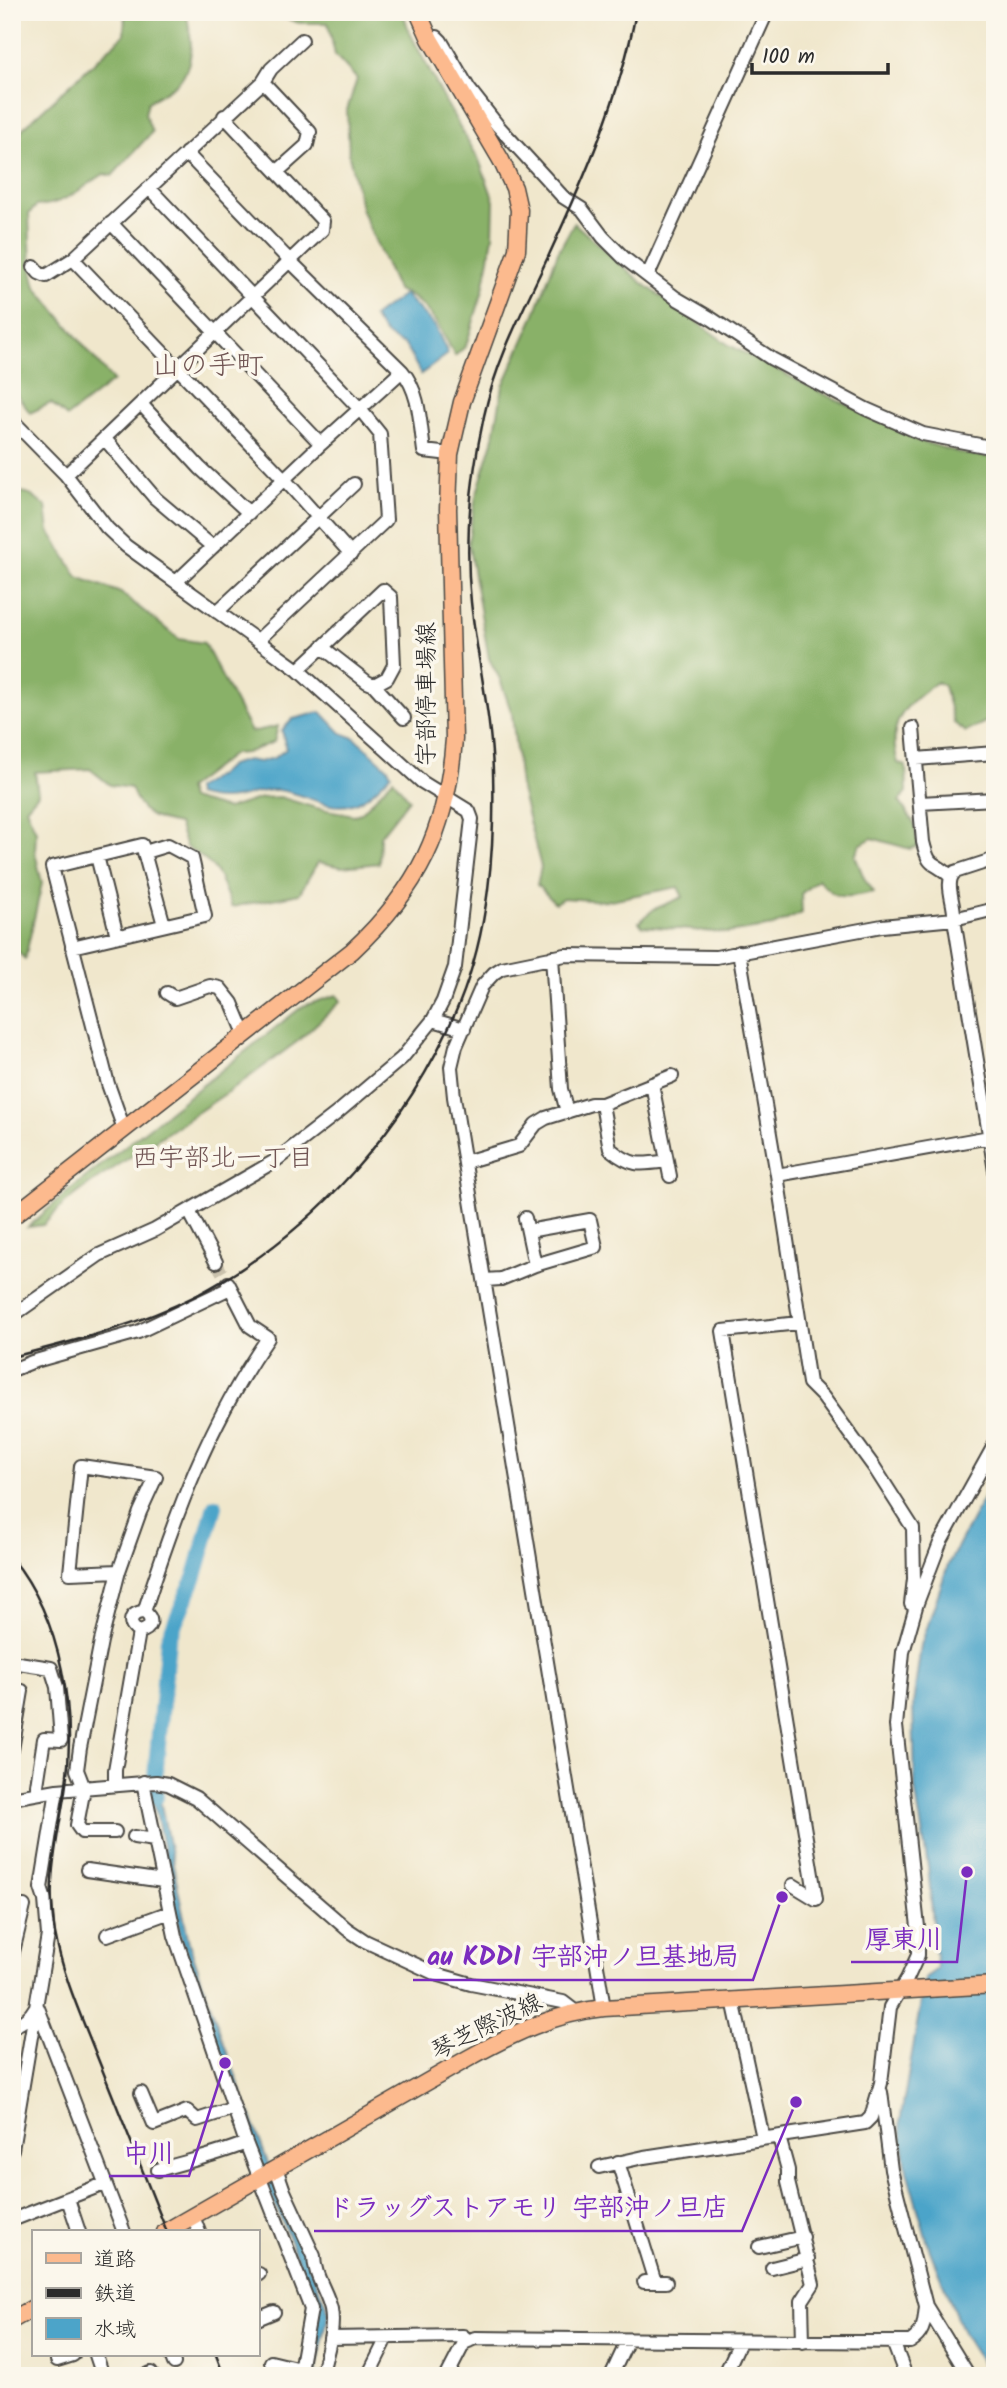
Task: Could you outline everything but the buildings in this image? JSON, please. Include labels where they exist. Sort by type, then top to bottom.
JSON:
[{"type":"main road","name":"宇部停車場線","points":[[12,1217],[352,951],[386,918],[419,869],[441,820],[454,739],[447,509],[450,454],[462,402],[517,250],[519,210],[514,188],[501,160],[430,39],[418,12]]},
{"type":"main road","name":"琴芝際波線","points":[[168,2230],[509,2036],[576,2012],[604,2008],[995,1985]]},
{"type":"main road","points":[[12,2320],[32,2309]]},
{"type":"street","points":[[648,275],[767,12]]},
{"type":"street","points":[[430,39],[437,37],[441,41],[469,89],[498,127],[563,197],[582,209],[603,237],[624,258],[676,298],[772,359],[866,409],[923,434],[995,449]]},
{"type":"street","points":[[34,267],[46,276],[73,258],[262,82],[271,69],[302,40]]},
{"type":"street","points":[[262,82],[310,132],[307,145],[278,171]]},
{"type":"street","points":[[66,475],[322,230],[323,221],[224,116]]},
{"type":"street","points":[[186,153],[291,262],[402,370],[411,381],[418,404],[424,451],[450,454]]},
{"type":"street","points":[[149,188],[359,408],[380,434],[386,520],[257,641]]},
{"type":"street","points":[[111,223],[321,444]]},
{"type":"street","points":[[73,258],[284,479],[351,554]]},
{"type":"street","points":[[176,582],[402,370]]},
{"type":"street","points":[[141,404],[200,468],[249,513]]},
{"type":"street","points":[[12,420],[66,475],[107,528],[126,546],[298,670],[422,782],[469,811],[472,820],[455,967],[433,1020],[402,1058],[275,1161],[155,1230],[99,1255],[12,1316]]},
{"type":"street","points":[[105,439],[155,498],[213,547]]},
{"type":"street","points":[[217,612],[354,484]]},
{"type":"street","points":[[298,670],[383,590],[391,597],[394,664],[387,678],[374,685]]},
{"type":"street","points":[[322,647],[366,682],[374,685],[404,718]]},
{"type":"street","points":[[913,728],[926,858],[929,863],[950,876]]},
{"type":"street","points":[[916,759],[995,753]]},
{"type":"street","points":[[920,803],[995,799]]},
{"type":"street","points":[[124,1129],[108,1084],[52,867],[142,845],[164,925]]},
{"type":"street","points":[[72,947],[205,916],[192,858],[168,845],[145,852]]},
{"type":"street","points":[[97,856],[117,936]]},
{"type":"street","points":[[995,859],[955,872],[949,881],[992,1137],[995,1171]]},
{"type":"street","points":[[604,2008],[451,1067],[464,1029],[482,986],[494,973],[511,965],[565,955],[716,957],[883,926],[954,919],[995,909]]},
{"type":"street","points":[[739,952],[809,1383],[823,1397],[874,1467],[913,1528],[912,1618]]},
{"type":"street","points":[[552,957],[561,1089],[568,1112]]},
{"type":"street","points":[[167,993],[175,998],[210,986],[220,988],[232,1003],[246,1034]]},
{"type":"street","points":[[433,1020],[464,1029]]},
{"type":"street","points":[[465,1162],[519,1146],[536,1124],[546,1118],[591,1104],[602,1104],[672,1076]]},
{"type":"street","points":[[652,1084],[670,1176]]},
{"type":"street","points":[[602,1104],[610,1149],[631,1163],[639,1165],[667,1161]]},
{"type":"street","points":[[777,1175],[992,1137]]},
{"type":"street","points":[[189,1211],[216,1262]]},
{"type":"street","points":[[485,1280],[501,1279],[534,1265],[596,1247],[590,1220],[526,1224],[534,1265]]},
{"type":"street","points":[[12,1370],[138,1332],[229,1285],[250,1326],[268,1338],[242,1375],[212,1430],[175,1516],[144,1612],[149,1615],[150,1627],[139,1632],[115,1784]]},
{"type":"street","points":[[793,1885],[816,1899],[723,1331],[799,1323]]},
{"type":"street","points":[[599,2166],[865,2123],[871,2117],[881,2083],[890,2007],[918,1955],[918,1927],[896,1726],[903,1651],[912,1618],[940,1543],[995,1444]]},
{"type":"street","points":[[115,1832],[82,1832],[77,1825],[84,1788],[77,1770],[101,1641],[119,1571],[140,1511],[156,1477],[81,1466],[70,1573],[119,1571]]},
{"type":"street","points":[[12,1662],[51,1668],[57,1687],[61,1740],[44,1739],[38,1793]]},
{"type":"street","points":[[12,1750],[22,1691]]},
{"type":"street","points":[[143,1782],[163,1881],[183,1960],[233,2108],[246,2143],[284,2191],[314,2256],[311,2318],[300,2372],[271,2362]]},
{"type":"street","points":[[12,1798],[115,1784],[167,1784],[196,1798],[346,1929],[365,1941],[436,1973],[471,1984],[562,2002],[576,2012]]},
{"type":"street","points":[[12,2150],[48,1935],[45,1900],[41,1888],[57,1790]]},
{"type":"street","points":[[134,1837],[155,1840]]},
{"type":"street","points":[[87,1871],[163,1881]]},
{"type":"street","points":[[12,1908],[24,1906],[12,1956]]},
{"type":"street","points":[[107,1935],[170,1912]]},
{"type":"street","points":[[733,2000],[764,2138]]},
{"type":"street","points":[[12,2027],[32,2014],[36,2004]]},
{"type":"street","points":[[36,2004],[123,2230]]},
{"type":"street","points":[[881,2083],[889,2159],[926,2306],[969,2376]]},
{"type":"street","points":[[141,2093],[154,2124],[187,2111],[197,2120],[233,2108]]},
{"type":"street","points":[[779,2137],[813,2284],[802,2301],[803,2342]]},
{"type":"street","points":[[158,2170],[198,2158],[216,2156],[246,2143]]},
{"type":"street","points":[[618,2162],[655,2282]]},
{"type":"street","points":[[267,2172],[313,2287],[331,2311],[330,2338],[321,2376]]},
{"type":"street","points":[[12,2220],[104,2184]]},
{"type":"street","points":[[68,2199],[78,2230]]},
{"type":"street","points":[[193,2216],[198,2230]]},
{"type":"street","points":[[759,2247],[803,2237]]},
{"type":"street","points":[[772,2268],[808,2259]]},
{"type":"street","points":[[447,2376],[464,2343],[475,2338],[910,2342],[919,2336],[923,2329],[926,2306]]},
{"type":"street","points":[[259,2318],[274,2312]]},
{"type":"street","points":[[330,2338],[463,2336],[469,2341]]},
{"type":"street","points":[[368,2376],[387,2338]]},
{"type":"street","points":[[611,2376],[628,2340]]},
{"type":"street","points":[[724,2376],[740,2342]]},
{"type":"street","points":[[894,2342],[906,2376]]},
{"type":"street","points":[[96,2356],[103,2376]]},
{"type":"green space","points":[[121,12],[186,12],[191,38],[189,63],[178,82],[148,102],[145,114],[152,132],[112,176],[104,174],[64,199],[36,206],[29,214],[31,266],[36,287],[113,381],[67,417],[51,403],[30,413],[12,387],[13,149],[22,129],[124,35],[125,16]]},
{"type":"green space","points":[[276,12],[403,12],[409,31],[479,160],[494,201],[493,237],[483,290],[466,346],[455,356],[425,308],[408,294],[397,290],[362,211],[349,155],[347,110],[357,79],[335,55],[328,23],[299,23],[276,15]]},
{"type":"green space","points":[[574,223],[641,282],[729,345],[822,393],[897,427],[916,440],[964,454],[995,458],[995,722],[985,722],[966,732],[954,723],[944,686],[937,682],[916,698],[901,715],[895,736],[895,748],[898,763],[906,766],[907,792],[899,801],[914,823],[918,846],[910,849],[872,838],[860,845],[855,856],[864,878],[874,892],[837,895],[818,879],[801,894],[802,913],[773,926],[727,933],[642,926],[639,922],[654,909],[683,897],[678,887],[605,901],[563,898],[555,903],[537,885],[541,867],[520,786],[512,714],[500,679],[489,659],[468,542],[476,496],[493,441],[503,386],[533,319],[558,252]]},
{"type":"green space","points":[[12,491],[27,493],[46,506],[49,531],[78,577],[121,593],[179,639],[204,643],[251,732],[278,726],[274,742],[246,753],[233,754],[187,789],[190,799],[227,809],[261,798],[280,797],[316,808],[354,815],[361,813],[393,779],[409,799],[380,836],[379,863],[342,867],[318,862],[299,894],[231,907],[216,871],[186,847],[178,824],[148,814],[131,788],[110,785],[90,769],[35,772],[38,794],[26,808],[36,831],[35,852],[42,883],[25,959],[16,950],[12,932]]},
{"type":"green space","points":[[337,995],[341,1001],[298,1041],[237,1086],[90,1184],[65,1203],[43,1225],[28,1227],[72,1188],[303,1006]]},
{"type":"water","points":[[404,294],[435,326],[448,354],[421,374],[405,345],[386,334],[373,317]]},
{"type":"water","points":[[321,712],[341,733],[355,738],[388,768],[391,774],[363,799],[343,806],[277,790],[224,799],[196,795],[195,789],[230,765],[247,760],[259,762],[274,758],[286,749],[282,730],[293,719]]},
{"type":"water","points":[[995,1476],[995,2376],[990,2376],[964,2335],[930,2251],[907,2171],[900,2122],[925,1979],[937,1968],[928,1867],[915,1789],[913,1704],[921,1645],[948,1565]]},
{"type":"water","points":[[157,1785],[189,1943],[279,2193],[329,2312],[315,2376],[306,2376],[319,2313],[258,2162],[181,1937],[151,1787]]},
{"type":"waterway","points":[[156,1797],[154,1788],[168,1639],[195,1576],[215,1506]]},
{"type":"tunnel","points":[[216,1262],[228,1283]]},
{"type":"railway","points":[[12,1357],[106,1331],[175,1306],[240,1270],[280,1241],[318,1208],[353,1172],[385,1133],[438,1049],[459,1004],[477,948],[483,919],[493,830],[492,750],[474,623],[468,555],[472,485],[479,439],[489,395],[503,355],[600,138],[621,76],[636,12]]},
{"type":"railway","points":[[12,1558],[43,1610],[54,1639],[67,1700],[68,1762],[52,1879],[58,1949],[79,2013],[166,2230]]},
{"type":"railway","points":[[216,2356],[224,2376]]},
{"type":"place","name":"厚東川","points":[[967,1872]]},
{"type":"place","name":"au KDDI 宇部沖ノ旦基地局","points":[[782,1897]]},
{"type":"place","name":"中川","points":[[225,2063]]},
{"type":"place","name":"ドラッグストアモリ 宇部沖ノ旦店","points":[[796,2102]]},
{"type":"district","name":"山の手町","points":[[208,366]]},
{"type":"district","name":"西宇部北一丁目","points":[[223,1159]]}]
